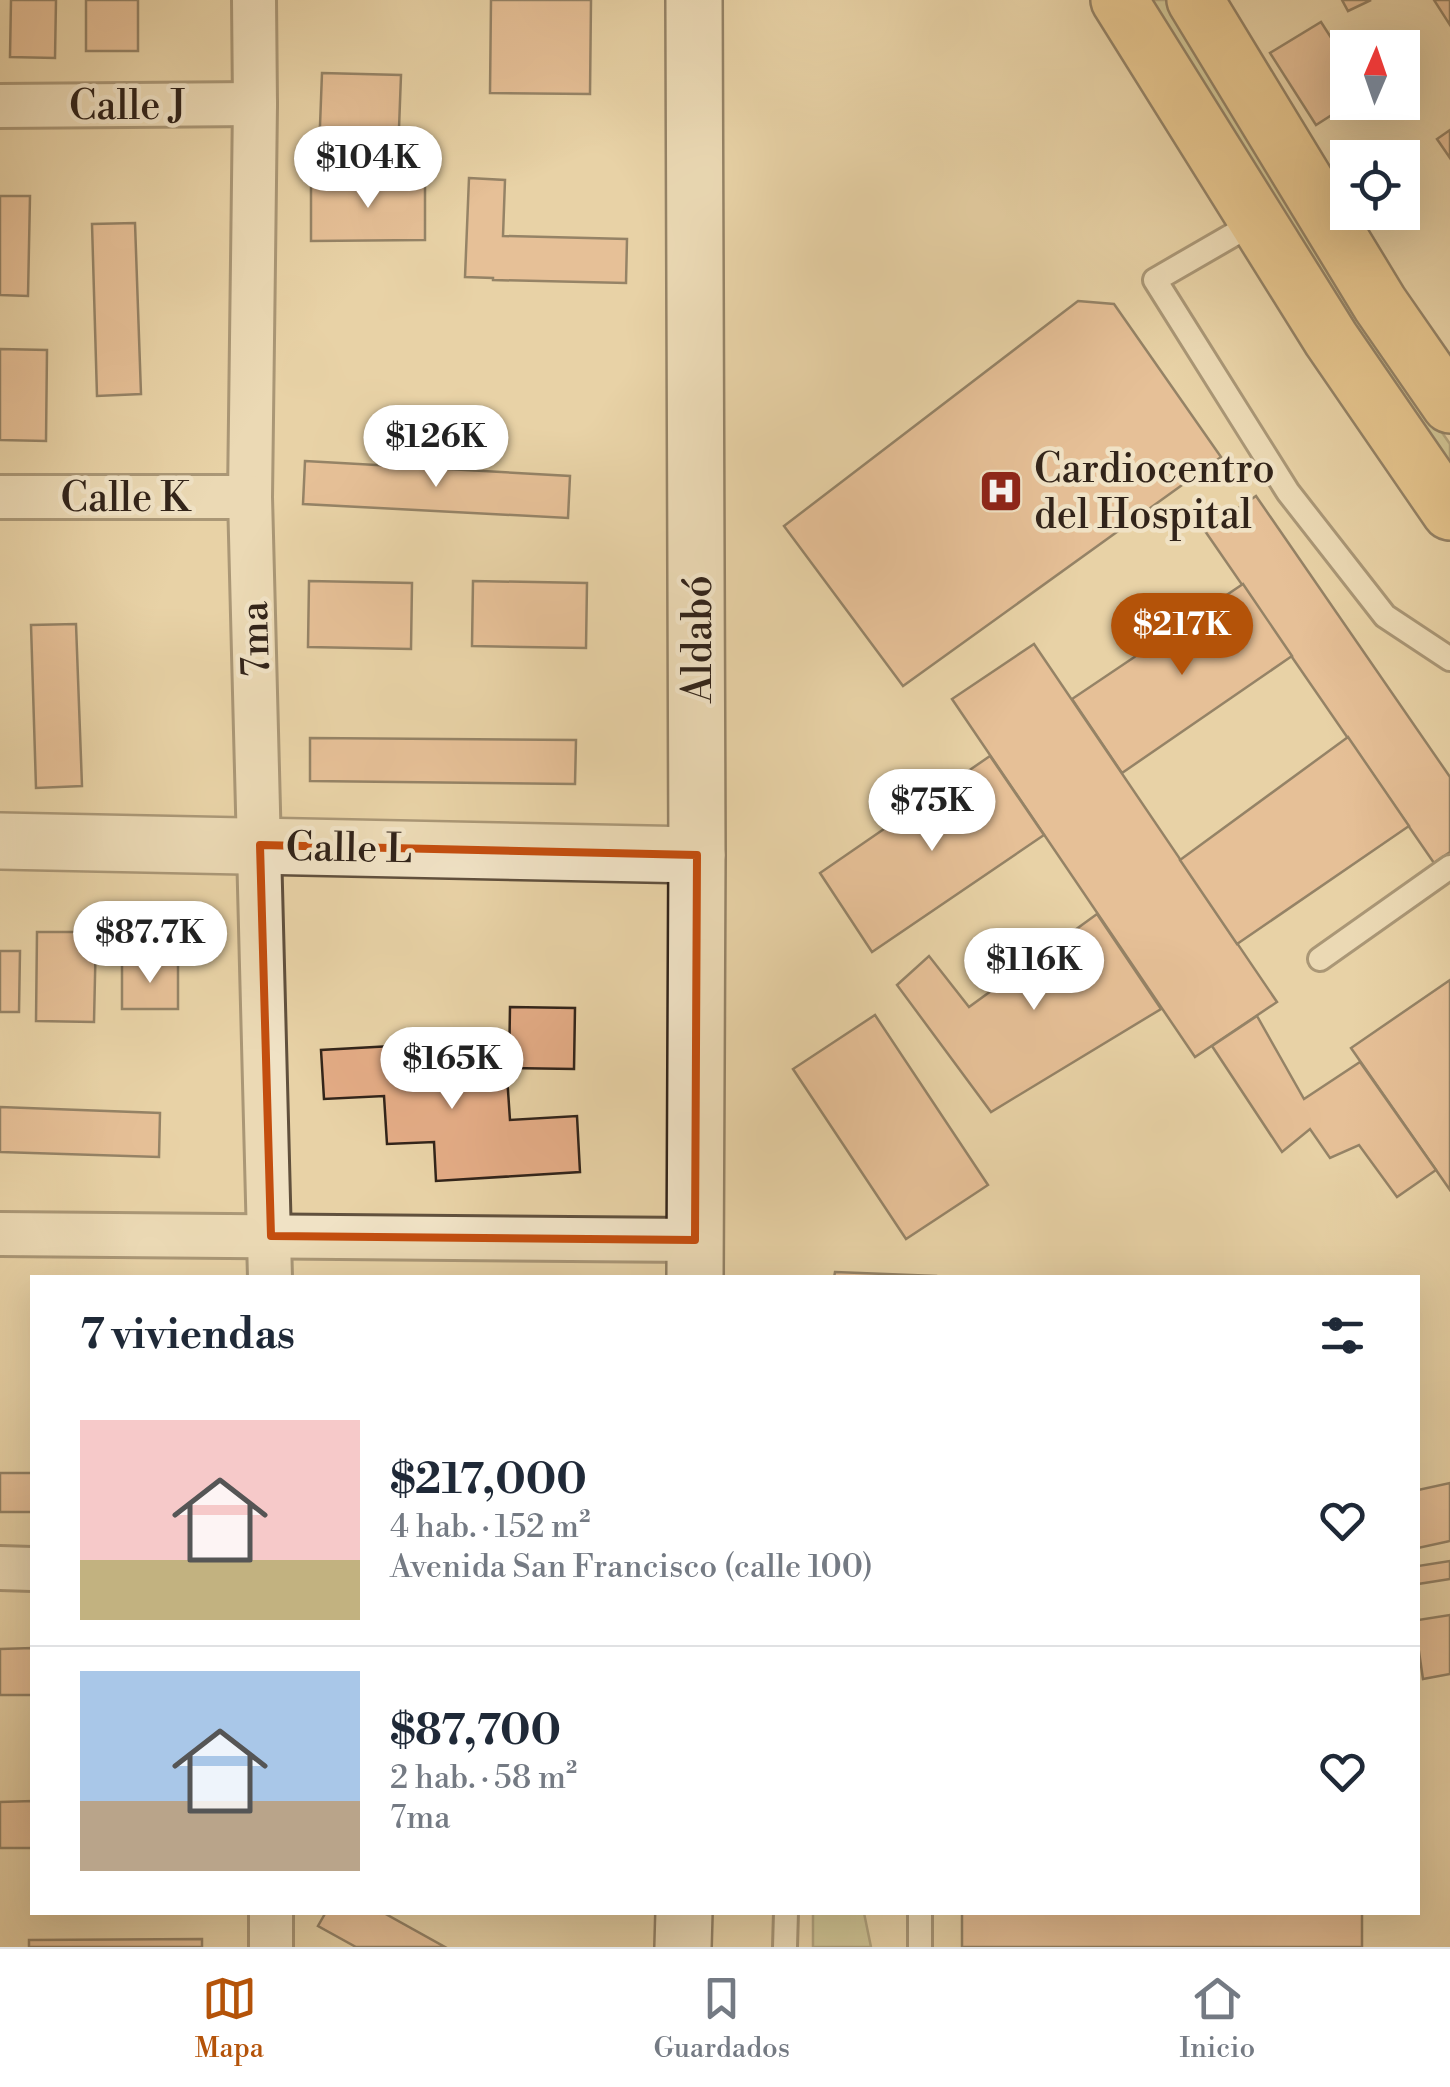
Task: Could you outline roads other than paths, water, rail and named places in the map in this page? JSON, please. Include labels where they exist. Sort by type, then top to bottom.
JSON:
[{"type":"highway","points":[[1119,0],[1331,339],[1450,512]]},
{"type":"highway","points":[[1195,0],[1380,304],[1450,406]]},
{"type":"main road","name":"Aldabó","points":[[694,0],[695,1259]]},
{"type":"main road","name":"Calle L","points":[[0,842],[697,855]]},
{"type":"main road","points":[[684,1915],[684,1947]]},
{"type":"street","name":"7ma","points":[[254,0],[250,497],[270,1257]]},
{"type":"street","name":"Calle J","points":[[0,106],[255,104]]},
{"type":"street","name":"Calle K","points":[[0,497],[250,497]]},
{"type":"street","points":[[0,1234],[270,1257],[695,1259]]},
{"type":"street","points":[[0,1568],[30,1568]]},
{"type":"street","points":[[271,1915],[271,1947]]},
{"type":"lane","points":[[1258,221],[1156,280],[1288,492],[1312,523],[1385,616],[1450,659]]},
{"type":"lane","points":[[1320,959],[1450,868]]},
{"type":"lane","points":[[785,1947],[786,1915]]},
{"type":"lane","points":[[920,1915],[920,1947]]},
{"type":"place","name":"Cardiocentro del Hospital","points":[[1001,491]]}]
